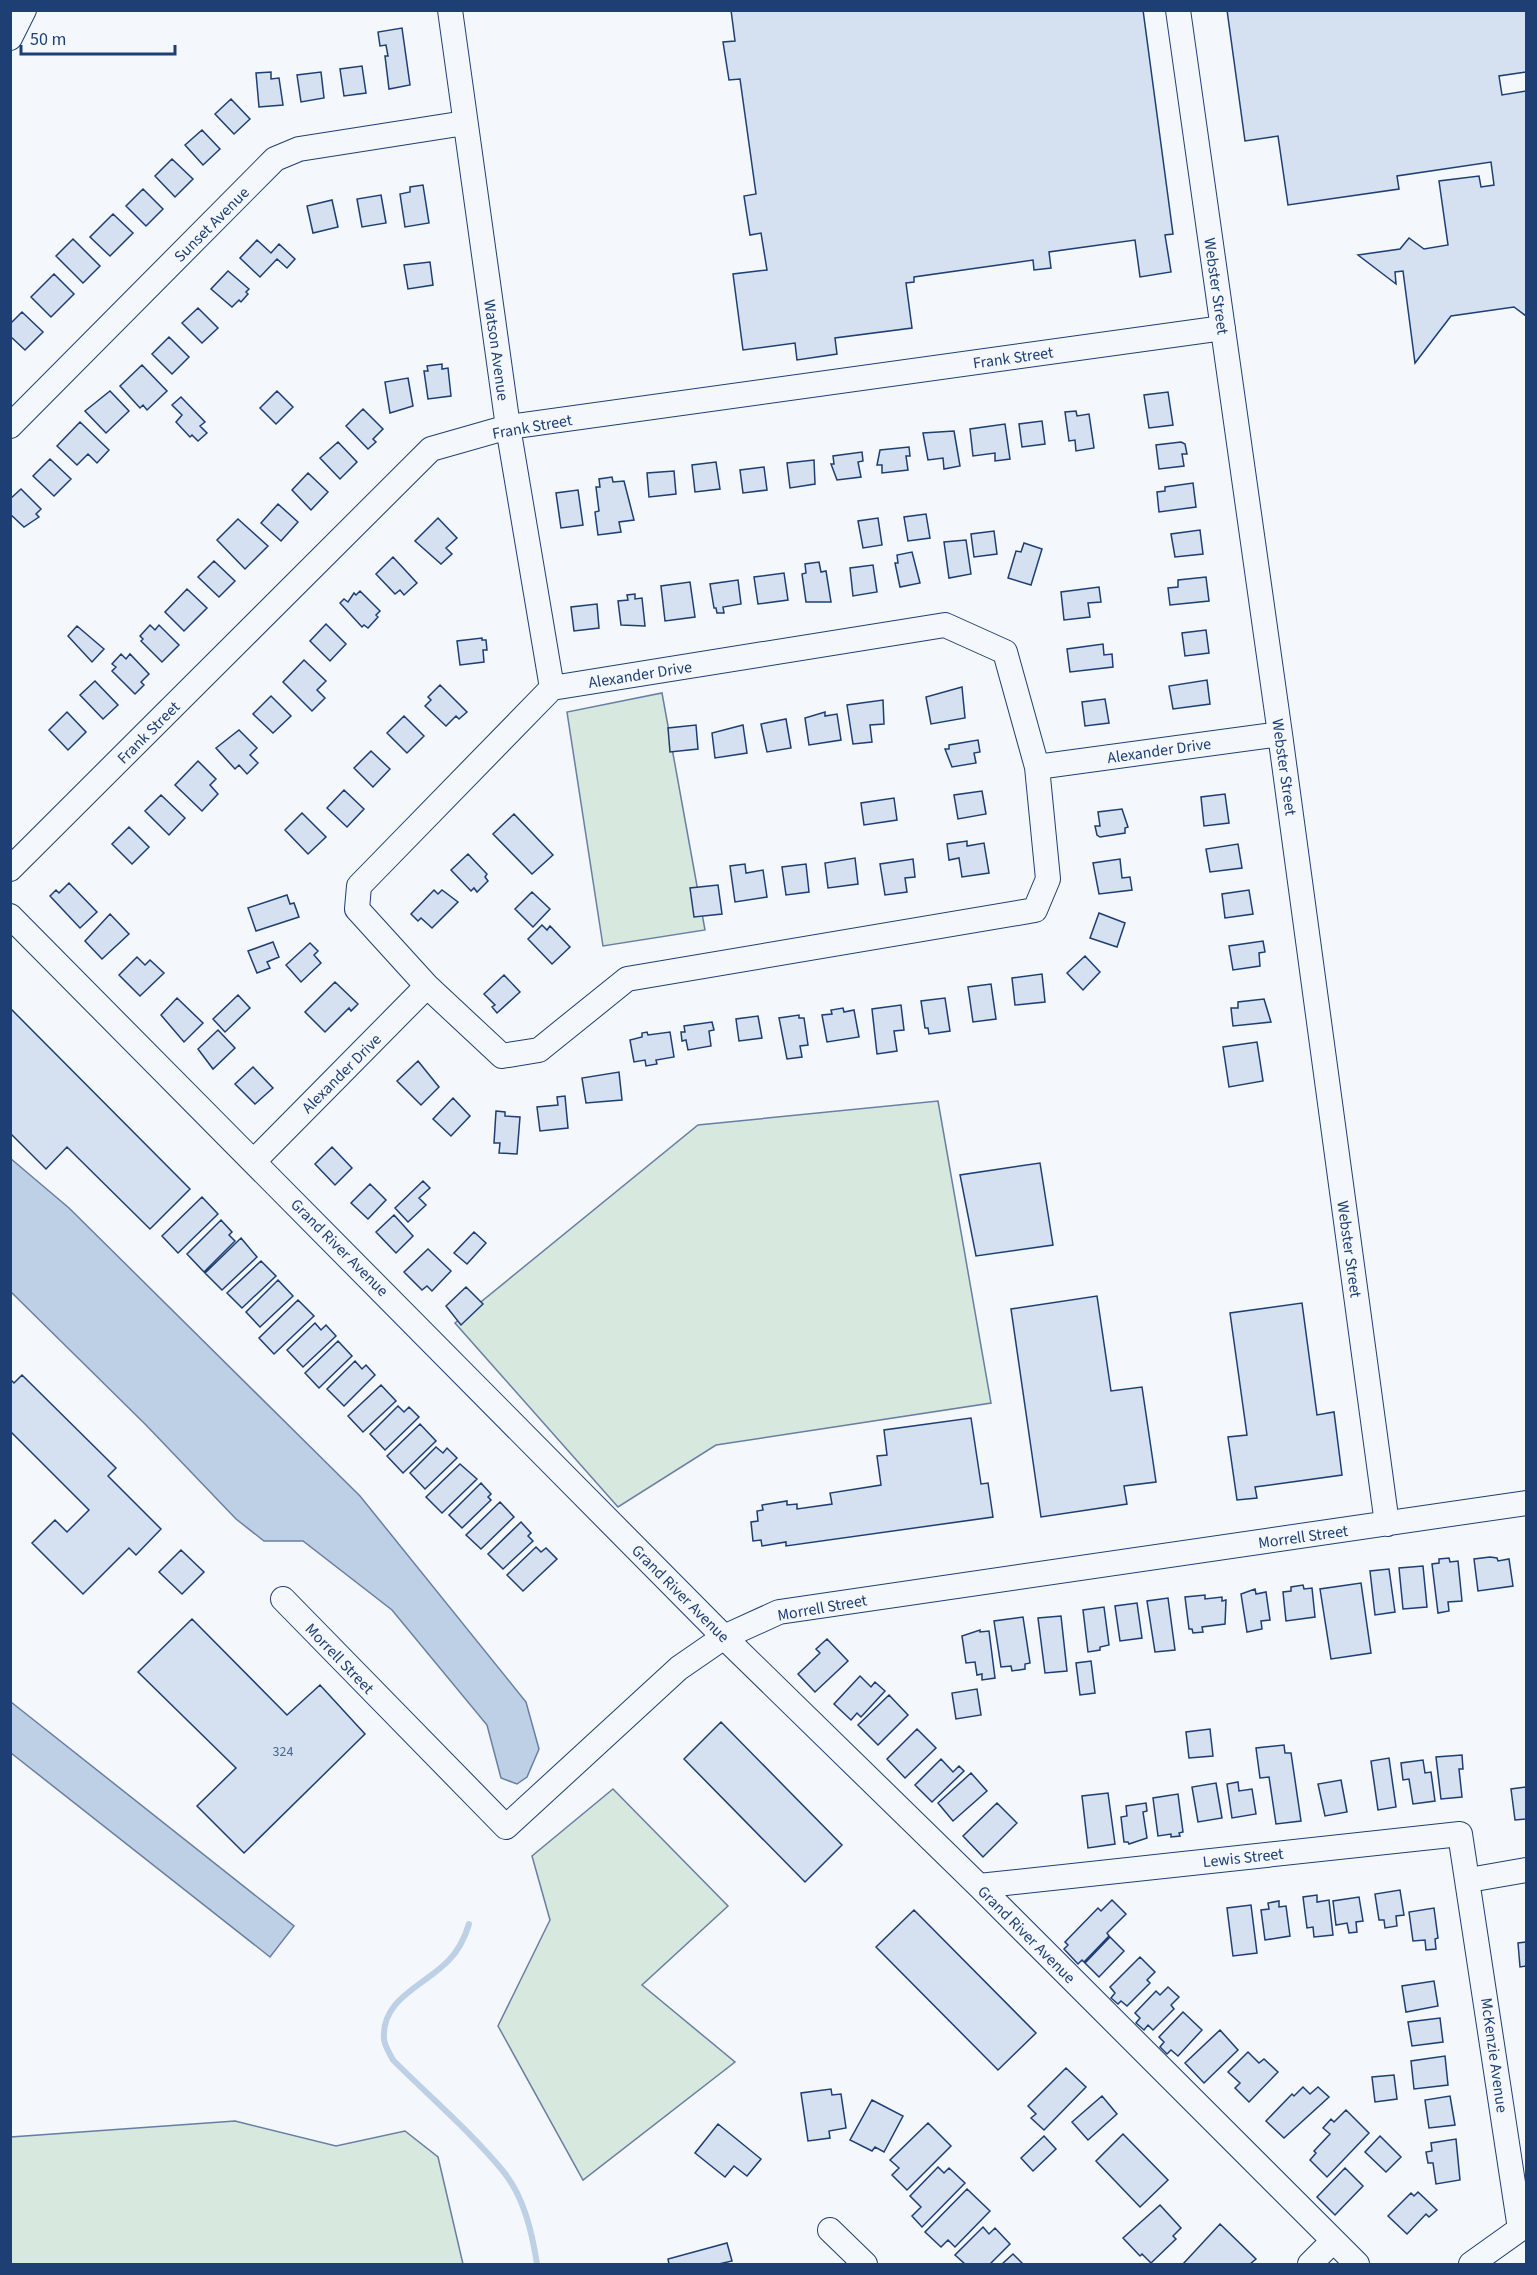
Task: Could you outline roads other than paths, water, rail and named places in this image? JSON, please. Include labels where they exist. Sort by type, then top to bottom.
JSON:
[{"type":"street","points":[[10,38],[24,10]]},
{"type":"street","name":"Watson Avenue","points":[[450,10],[508,427],[552,688]]},
{"type":"street","name":"Webster Street","points":[[1178,10],[1280,734],[1387,1524]]},
{"type":"street","name":"Sunset Avenue","points":[[10,426],[275,159],[299,149],[465,123]]},
{"type":"street","name":"Frank Street","points":[[10,869],[431,449],[508,427],[1223,328]]},
{"type":"street","name":"Alexander Drive","points":[[945,625],[1005,652],[1037,767],[1048,879],[1035,910],[627,978],[539,1050],[502,1056],[427,987],[357,909],[359,886],[552,688],[945,625]]},
{"type":"street","name":"Alexander Drive","points":[[1037,767],[1280,734]]},
{"type":"street","name":"Grand River Avenue","points":[[10,916],[255,1160],[724,1637],[979,1886],[1357,2265]]},
{"type":"street","name":"Alexander Drive","points":[[255,1160],[427,987]]},
{"type":"street","name":"Morrell Street","points":[[283,1599],[506,1827],[679,1668],[724,1637],[778,1612],[1527,1503]]},
{"type":"street","name":"Lewis Street","points":[[979,1886],[1460,1834],[1469,1880]]},
{"type":"street","points":[[1469,1880],[1527,1870]]},
{"type":"street","name":"McKenzie Avenue","points":[[1469,1880],[1523,2228]]},
{"type":"street","points":[[1471,2265],[1523,2228]]},
{"type":"street","points":[[830,2230],[865,2265]]},
{"type":"street","points":[[1310,2265],[1333,2241]]},
{"type":"water","points":[[10,1158],[69,1208],[360,1496],[526,1702],[539,1749],[527,1777],[517,1784],[501,1778],[487,1725],[392,1610],[303,1541],[264,1541],[236,1519],[146,1425],[11,1292]]},
{"type":"water","points":[[11,1702],[294,1926],[270,1957],[11,1753]]},
{"type":"waterway","points":[[469,1924],[453,1956],[397,2003],[385,2025],[384,2041],[393,2060],[450,2114],[510,2181],[526,2215],[537,2264]]}]
